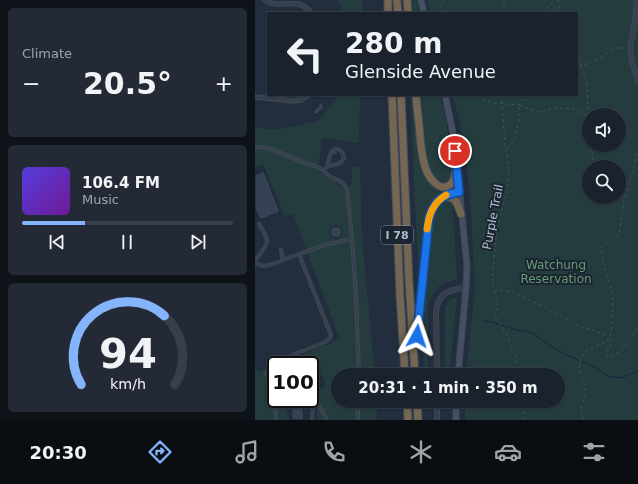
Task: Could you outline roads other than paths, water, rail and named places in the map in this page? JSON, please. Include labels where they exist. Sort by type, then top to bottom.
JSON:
[{"type":"highway","points":[[388,0],[388,12]]},
{"type":"highway","points":[[397,0],[398,12]]},
{"type":"highway","points":[[407,0],[408,12]]},
{"type":"highway","name":"I 78","points":[[392,96],[400,295],[405,368]]},
{"type":"highway","name":"I 78","points":[[401,96],[409,281],[415,368]]},
{"type":"highway","points":[[416,96],[422,153],[426,171],[430,178],[437,184],[459,190]]},
{"type":"highway","points":[[444,187],[450,186],[454,181],[456,164]]},
{"type":"highway","points":[[416,368],[417,336],[428,224],[433,208],[438,200],[459,190]]},
{"type":"highway","points":[[444,196],[453,198],[457,203],[461,214]]},
{"type":"highway","points":[[407,408],[408,420]]},
{"type":"highway","points":[[417,408],[418,420]]},
{"type":"main road","points":[[421,0],[424,12]]},
{"type":"main road","points":[[445,96],[454,138],[467,265],[458,368]]},
{"type":"main road","points":[[456,408],[456,420]]},
{"type":"street","points":[[265,0],[276,4],[297,3],[304,5],[310,12]]},
{"type":"street","points":[[637,0],[630,47],[632,62],[638,81]]},
{"type":"street","points":[[255,97],[294,101],[301,100],[307,96]]},
{"type":"street","points":[[437,368],[436,306],[446,292],[466,288]]},
{"type":"street","points":[[437,408],[437,420]]},
{"type":"lane","points":[[255,147],[281,153],[301,162],[315,166],[324,170],[329,176],[345,184],[347,189],[352,239],[359,368]]},
{"type":"lane","points":[[324,170],[327,166],[332,151],[336,149],[340,150],[343,154],[342,161],[338,164],[327,166]]},
{"type":"lane","points":[[259,224],[267,240],[255,262],[266,266],[325,245],[352,239]]},
{"type":"lane","points":[[281,250],[283,260]]},
{"type":"lane","points":[[275,420],[275,401],[266,370],[269,365],[325,342],[330,338],[331,334],[299,254]]},
{"type":"lane","points":[[319,405],[327,420]]},
{"type":"lane","points":[[312,420],[313,408]]},
{"type":"lane","points":[[358,420],[359,408]]},
{"type":"waterway","points":[[483,321],[533,333],[563,353],[598,369],[607,376],[621,378],[638,371]]},
{"type":"park label","name":"Watchung Reservation","points":[[556,272]]}]
